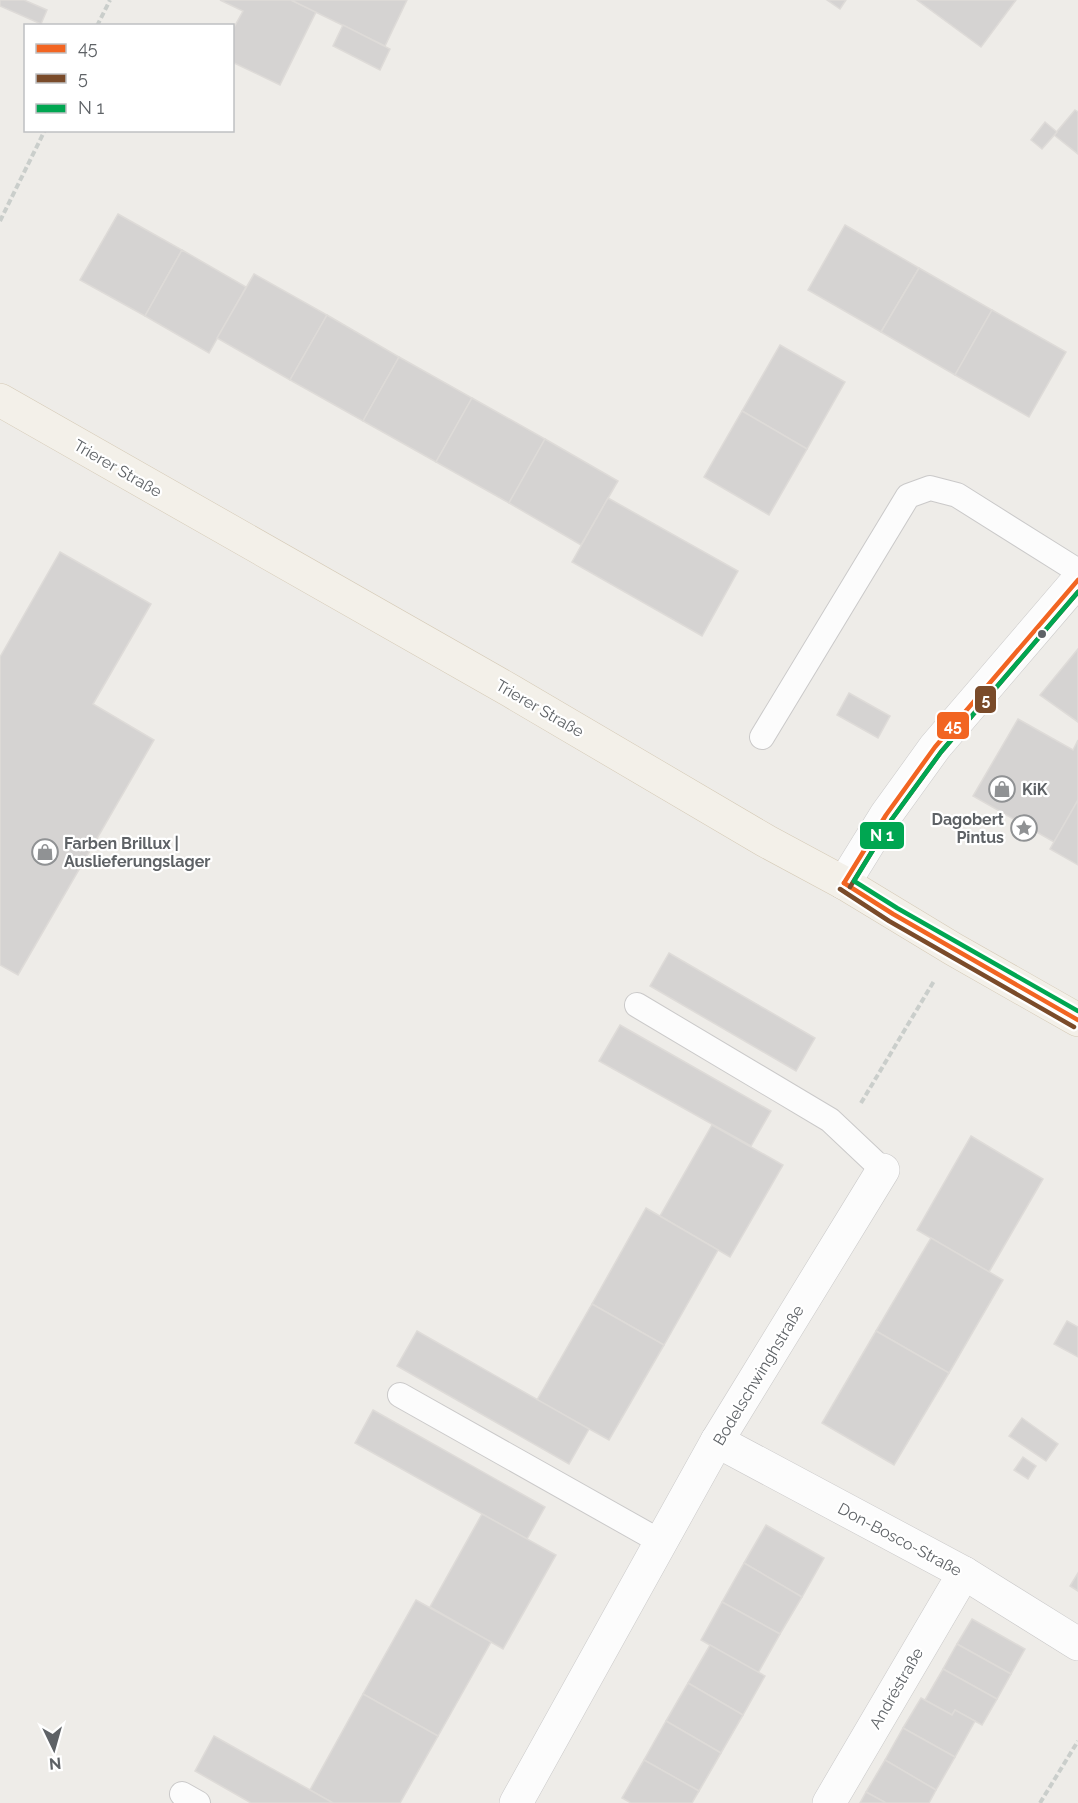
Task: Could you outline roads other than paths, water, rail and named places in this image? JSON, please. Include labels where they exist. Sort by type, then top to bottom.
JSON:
[{"type":"main road","name":"Trierer Straße","points":[[0,400],[545,710],[766,841],[844,883],[953,949],[1078,1020]]},
{"type":"street","points":[[844,883],[886,815],[935,747],[1078,580]]},
{"type":"street","name":"Bodelschwinghstraße","points":[[516,1803],[717,1441],[884,1170]]},
{"type":"street","name":"Don-Bosco-Straße","points":[[717,1441],[964,1573],[1078,1644]]},
{"type":"street","name":"Andréstraße","points":[[829,1803],[964,1573]]},
{"type":"lane","points":[[762,737],[908,496],[930,488],[957,495],[1078,571]]},
{"type":"lane","points":[[637,1005],[830,1120],[884,1170]]},
{"type":"lane","points":[[400,1395],[661,1542]]},
{"type":"place","name":"KiK","points":[[1002,789]]},
{"type":"place","name":"Dagobert Pintus","points":[[1024,828]]},
{"type":"place","name":"Farben Brillux | Auslieferungslager","points":[[45,852]]}]
